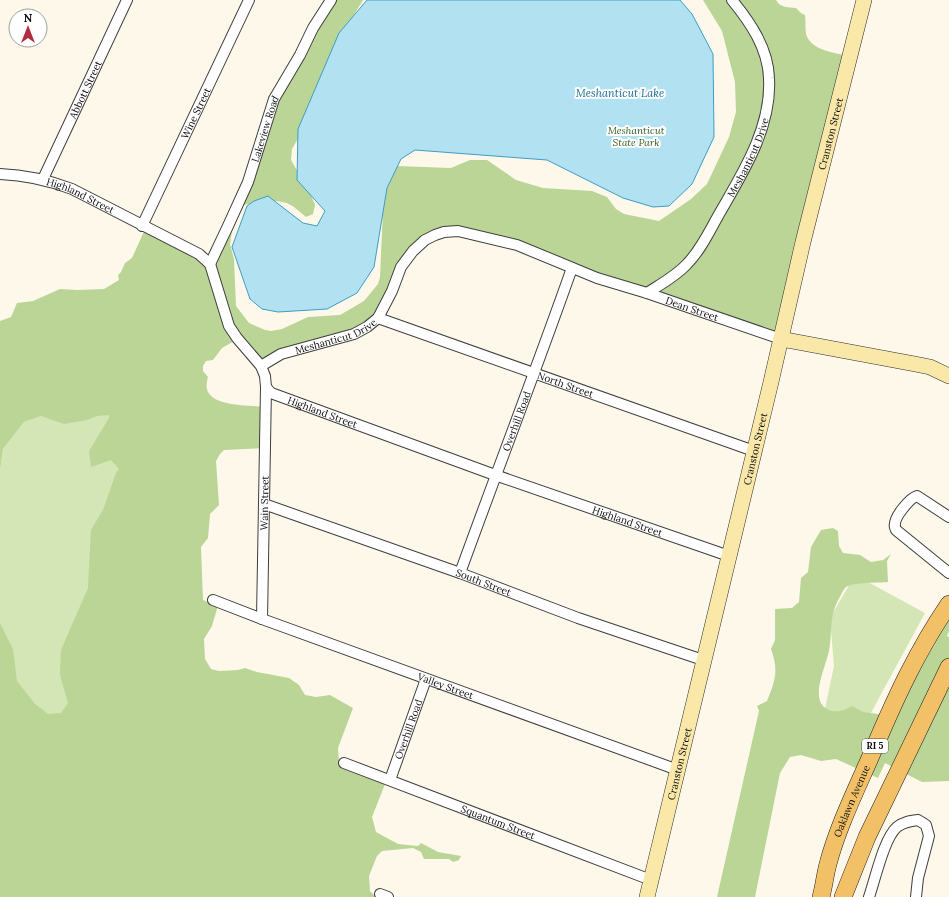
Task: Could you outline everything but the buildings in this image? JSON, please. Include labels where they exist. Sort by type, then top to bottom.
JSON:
[{"type":"main road","name":"Oaklawn Avenue","points":[[822,897],[828,864],[835,843],[866,767],[913,662],[949,604]]},
{"type":"main road","points":[[843,897],[867,837],[949,667]]},
{"type":"street","name":"Abbott Street","points":[[43,179],[127,0]]},
{"type":"street","name":"Wine Street","points":[[142,226],[248,0]]},
{"type":"street","name":"Lakeview Road","points":[[210,264],[248,182],[274,99],[300,55],[313,28],[331,0]]},
{"type":"street","name":"Meshanticut Drive","points":[[647,292],[675,275],[687,264],[701,245],[752,153],[763,124],[769,87],[766,58],[759,39],[732,0]]},
{"type":"street","name":"Cranston Street","points":[[647,897],[803,242],[864,0]]},
{"type":"street","name":"Highland Street","points":[[0,174],[20,174],[43,179],[72,189],[199,254],[210,264]]},
{"type":"street","name":"Dean Street","points":[[438,234],[458,231],[466,232],[517,246],[597,278],[647,292],[781,339],[930,367],[949,376]]},
{"type":"street","name":"Meshanticut Drive","points":[[261,366],[281,354],[354,334],[366,327],[378,318],[392,291],[401,267],[413,251],[438,234]]},
{"type":"street","points":[[210,264],[229,326],[237,338],[261,366],[265,376],[266,387]]},
{"type":"street","name":"Overhill Road","points":[[460,573],[495,475],[535,373],[572,268]]},
{"type":"street","name":"North Street","points":[[378,318],[754,451]]},
{"type":"street","name":"Highland Street","points":[[266,387],[271,393],[495,475],[729,556]]},
{"type":"street","name":"Wain Street","points":[[262,619],[266,387]]},
{"type":"street","points":[[949,517],[917,496],[912,498],[903,509],[894,525],[896,530],[949,573]]},
{"type":"street","name":"South Street","points":[[264,504],[460,573],[578,618],[703,660]]},
{"type":"street","name":"Valley Street","points":[[213,600],[678,770]]},
{"type":"street","name":"Overhill Road","points":[[390,780],[426,679]]},
{"type":"street","name":"Squantum Street","points":[[344,763],[652,880]]},
{"type":"street","points":[[869,897],[883,853],[892,833],[897,827],[908,821],[918,820],[926,825],[929,836],[918,878],[916,897]]},
{"type":"green space","points":[[331,0],[363,0],[338,41],[308,121],[292,149],[291,160],[315,205],[313,214],[306,217],[294,207],[283,202],[276,201],[244,205],[232,231],[230,244],[234,259],[236,306],[249,323],[265,330],[271,331],[282,329],[308,317],[340,315],[364,301],[378,284],[380,277],[384,188],[397,166],[451,168],[470,160],[487,160],[516,180],[543,188],[592,191],[607,197],[616,209],[624,214],[659,221],[691,199],[707,184],[729,137],[736,112],[735,82],[722,31],[703,0],[776,0],[782,6],[796,8],[805,15],[806,34],[809,40],[818,48],[850,56],[782,335],[664,298],[517,244],[442,232],[406,258],[381,312],[367,326],[262,364],[236,340],[222,348],[213,360],[206,361],[203,366],[203,371],[208,377],[207,389],[210,395],[223,402],[265,407],[264,448],[224,450],[216,461],[219,505],[210,514],[208,538],[201,547],[203,600],[217,606],[212,626],[204,639],[205,659],[211,669],[219,671],[245,668],[257,672],[289,678],[299,685],[305,695],[316,697],[330,695],[353,708],[338,748],[339,762],[348,770],[385,784],[372,817],[376,832],[398,844],[418,846],[421,843],[438,852],[461,856],[459,860],[453,862],[449,859],[424,859],[421,852],[413,848],[382,851],[377,856],[369,876],[370,891],[376,897],[0,897],[0,623],[13,649],[17,681],[35,704],[48,714],[61,713],[68,703],[60,675],[61,650],[88,588],[91,530],[103,510],[116,473],[119,469],[111,460],[91,467],[89,451],[109,418],[109,415],[97,416],[87,420],[64,424],[41,416],[24,422],[3,449],[0,471],[0,321],[11,317],[17,303],[33,301],[60,289],[104,289],[119,280],[118,275],[125,263],[132,258],[146,227],[208,261],[249,180],[274,98]]},
{"type":"green space","points":[[70,378],[152,423],[86,593],[167,863],[0,667],[0,471],[3,449],[24,422],[41,416]]},
{"type":"green space","points":[[833,528],[838,531],[839,546],[843,553],[860,555],[871,562],[883,560],[891,554],[887,561],[888,582],[849,585],[844,590],[837,603],[833,616],[829,651],[820,680],[820,702],[824,707],[834,712],[842,711],[852,706],[863,712],[886,715],[949,614],[949,631],[947,636],[949,637],[949,781],[922,782],[885,763],[878,778],[836,759],[821,761],[801,755],[790,757],[780,773],[755,897],[717,897],[759,711],[757,706],[767,701],[774,682],[775,664],[771,649],[775,640],[775,609],[792,608],[799,602],[801,578],[808,572],[811,547],[821,530]]},
{"type":"green space","points":[[855,575],[925,613],[853,746],[819,737],[834,666],[830,618]]},
{"type":"water","name":"Meshanticut Lake","points":[[367,0],[680,0],[692,14],[713,54],[714,137],[692,184],[669,206],[653,207],[623,198],[547,160],[415,150],[401,159],[387,188],[374,267],[357,293],[327,309],[278,312],[262,309],[250,299],[232,247],[247,206],[254,201],[268,196],[303,223],[317,226],[325,211],[297,180],[298,129],[339,33]]},
{"type":"park label","name":"Meshanticut State Park","points":[[636,136]]}]
